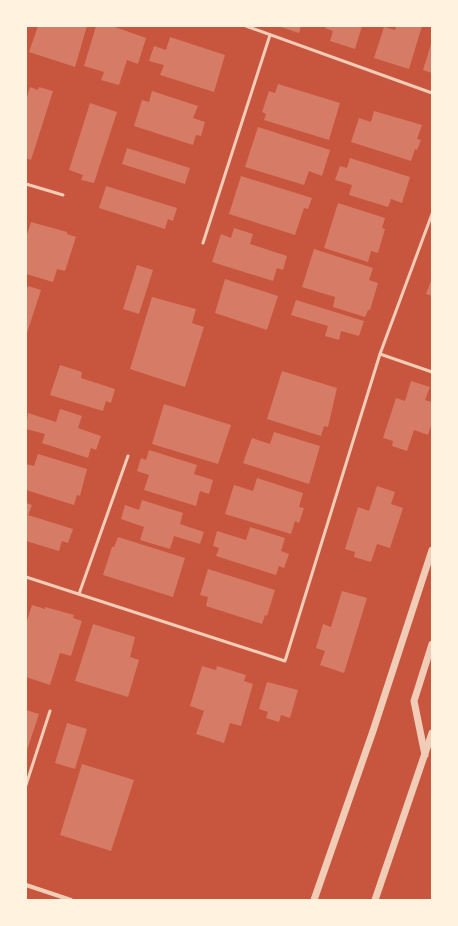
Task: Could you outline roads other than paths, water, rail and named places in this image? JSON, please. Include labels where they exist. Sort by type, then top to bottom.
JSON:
[{"type":"street","points":[[314,900],[373,731],[431,554]]},
{"type":"street","points":[[428,756],[414,701],[432,644]]},
{"type":"street","points":[[375,900],[428,756],[432,733]]},
{"type":"street","points":[[26,886],[71,900]]},
{"type":"lane","points":[[246,26],[432,93]]},
{"type":"lane","points":[[203,243],[270,35]]},
{"type":"lane","points":[[26,184],[63,195]]},
{"type":"lane","points":[[26,577],[285,661],[380,354],[432,214]]},
{"type":"lane","points":[[380,354],[432,372]]},
{"type":"lane","points":[[79,594],[128,456]]},
{"type":"lane","points":[[26,785],[50,711]]}]
